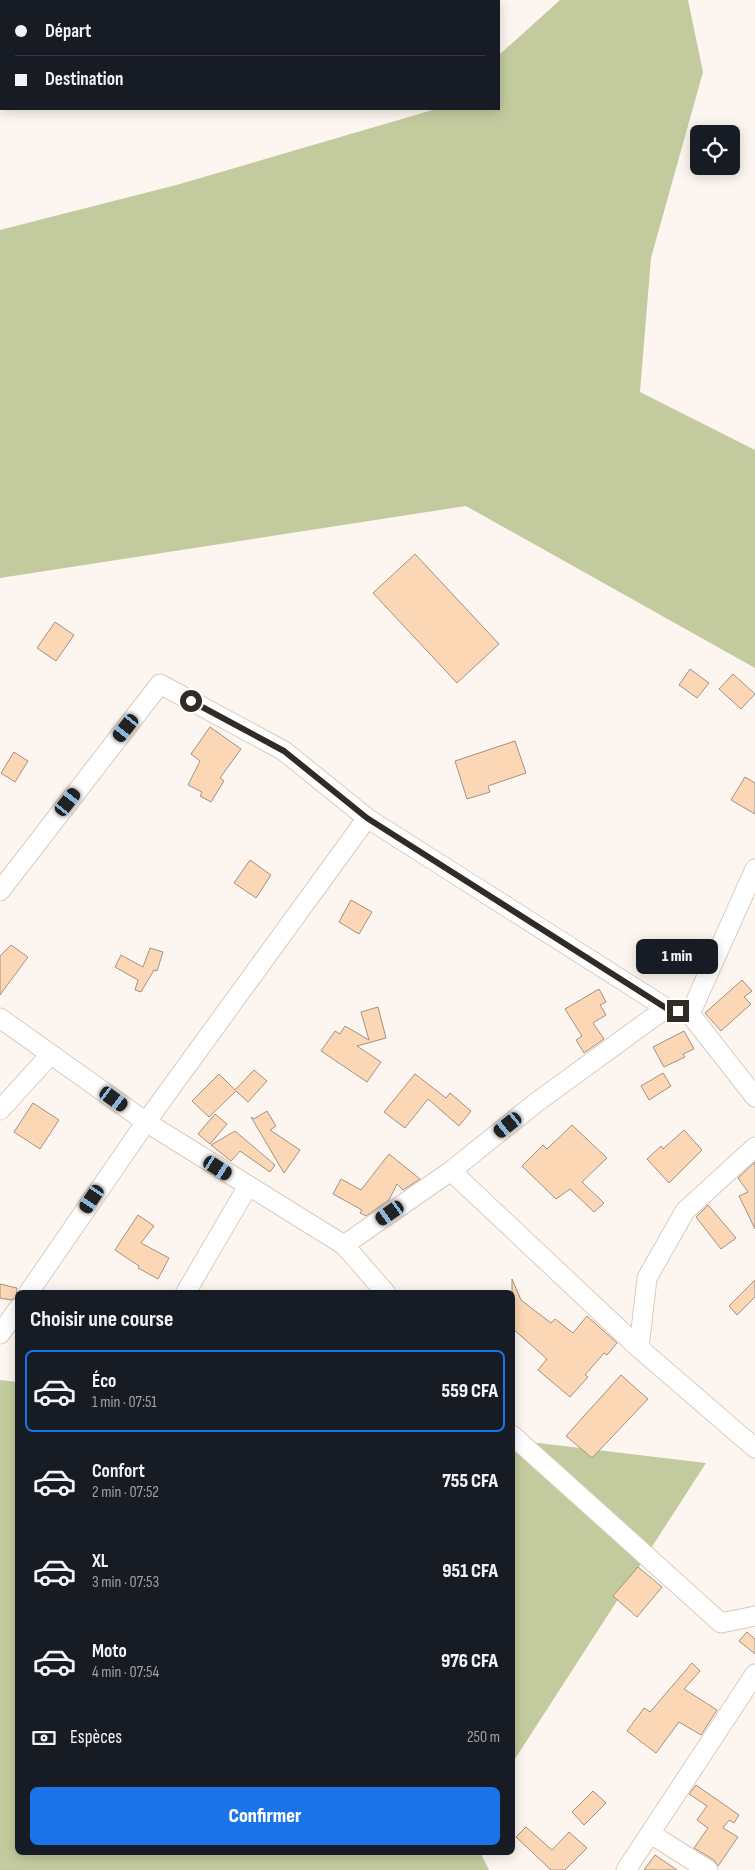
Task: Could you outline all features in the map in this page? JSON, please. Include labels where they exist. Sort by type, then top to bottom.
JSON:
[{"type":"street","points":[[0,891],[160,684],[284,751],[367,818],[666,1008],[690,1014],[755,1097]]},
{"type":"street","points":[[30,1290],[146,1122],[367,818]]},
{"type":"street","points":[[690,1014],[755,869]]},
{"type":"street","points":[[344,1245],[451,1171],[537,1102],[666,1008]]},
{"type":"street","points":[[0,1018],[146,1122],[344,1245],[383,1290]]},
{"type":"street","points":[[0,1110],[51,1054]]},
{"type":"street","points":[[639,1348],[646,1278],[685,1212],[755,1147]]},
{"type":"street","points":[[451,1171],[639,1348],[755,1448]]},
{"type":"street","points":[[187,1290],[248,1186]]},
{"type":"street","points":[[0,1334],[15,1313]]},
{"type":"street","points":[[515,1438],[721,1623],[755,1616]]},
{"type":"street","points":[[626,1870],[755,1674]]},
{"type":"street","points":[[651,1834],[708,1870]]},
{"type":"green space","points":[[560,0],[688,0],[703,72],[651,258],[640,392],[755,450],[755,668],[466,506],[0,578],[0,230],[180,184],[433,110],[500,110],[500,54]]},
{"type":"green space","points":[[0,1380],[15,1382],[15,1855],[482,1855],[489,1870],[0,1870]]},
{"type":"green space","points":[[515,1440],[706,1463],[515,1759]]},
{"type":"building","points":[[415,554],[499,644],[457,683],[373,593]]},
{"type":"building","points":[[55,622],[74,635],[56,661],[37,648]]},
{"type":"building","points":[[690,669],[709,683],[697,698],[679,685]]},
{"type":"building","points":[[733,674],[755,694],[741,709],[719,689]]},
{"type":"building","points":[[210,727],[241,749],[220,778],[224,781],[211,802],[200,796],[202,792],[188,785],[200,761],[191,754]]},
{"type":"building","points":[[515,741],[526,773],[488,786],[490,792],[467,799],[455,761]]},
{"type":"building","points":[[14,752],[28,761],[15,782],[1,773]]},
{"type":"building","points":[[745,777],[755,783],[755,814],[731,800]]},
{"type":"building","points":[[250,860],[271,875],[256,898],[234,883]]},
{"type":"building","points":[[351,900],[372,912],[359,934],[339,922]]},
{"type":"building","points":[[11,945],[28,957],[0,995],[0,956]]},
{"type":"building","points":[[150,948],[163,952],[157,971],[154,970],[141,992],[135,990],[138,980],[115,967],[121,955],[143,967]]},
{"type":"building","points":[[742,980],[752,991],[744,997],[751,1004],[721,1031],[705,1013]]},
{"type":"building","points":[[599,989],[606,1002],[600,1005],[606,1015],[593,1023],[604,1039],[584,1053],[576,1040],[582,1036],[565,1009]]},
{"type":"building","points":[[378,1007],[386,1038],[357,1046],[381,1062],[367,1082],[321,1051],[335,1031],[340,1034],[345,1026],[369,1040],[361,1012]]},
{"type":"building","points":[[684,1031],[694,1049],[683,1054],[685,1057],[664,1067],[653,1047]]},
{"type":"building","points":[[254,1070],[267,1081],[248,1102],[236,1091],[209,1117],[192,1101],[219,1074],[235,1090]]},
{"type":"building","points":[[663,1073],[671,1086],[649,1100],[641,1086]]},
{"type":"building","points":[[415,1074],[446,1098],[450,1093],[471,1111],[459,1126],[428,1099],[405,1128],[384,1112]]},
{"type":"building","points":[[33,1103],[59,1120],[40,1149],[14,1132]]},
{"type":"building","points":[[267,1111],[276,1126],[270,1130],[300,1150],[284,1173],[251,1117],[254,1119]]},
{"type":"building","points":[[215,1114],[227,1124],[210,1144],[198,1134]]},
{"type":"building","points":[[572,1125],[607,1158],[582,1182],[604,1203],[594,1212],[570,1189],[556,1199],[522,1166],[543,1145],[547,1149]]},
{"type":"building","points":[[684,1130],[702,1150],[669,1183],[647,1159],[661,1146],[663,1149]]},
{"type":"building","points":[[235,1131],[275,1165],[270,1172],[240,1151],[231,1161],[211,1145]]},
{"type":"building","points":[[389,1154],[420,1179],[403,1190],[397,1184],[389,1200],[366,1216],[360,1213],[362,1210],[333,1194],[341,1179],[361,1190]]},
{"type":"building","points":[[755,1162],[755,1229],[739,1196],[748,1192],[738,1178]]},
{"type":"building","points":[[708,1205],[736,1238],[721,1249],[696,1217]]},
{"type":"building","points":[[138,1215],[154,1226],[141,1243],[169,1258],[158,1279],[138,1268],[139,1266],[115,1250]]},
{"type":"building","points":[[512,1279],[521,1300],[551,1323],[555,1319],[573,1333],[587,1316],[617,1343],[607,1355],[604,1353],[585,1375],[588,1377],[570,1397],[538,1370],[547,1359],[515,1331],[515,1290],[512,1290]]},
{"type":"building","points":[[755,1280],[755,1297],[737,1315],[729,1306]]},
{"type":"building","points":[[0,1284],[17,1288],[15,1290],[15,1298],[11,1300],[0,1298]]},
{"type":"building","points":[[621,1375],[648,1399],[592,1458],[566,1436]]},
{"type":"building","points":[[638,1567],[662,1587],[637,1617],[613,1596]]},
{"type":"building","points":[[747,1632],[755,1639],[755,1654],[739,1641]]},
{"type":"building","points":[[692,1663],[700,1671],[684,1689],[717,1710],[701,1735],[679,1722],[656,1753],[627,1731],[644,1708],[650,1712]]},
{"type":"building","points":[[696,1785],[739,1815],[734,1823],[729,1820],[723,1828],[738,1837],[718,1866],[714,1860],[694,1848],[708,1828],[697,1820],[707,1806],[689,1794]]},
{"type":"building","points":[[593,1791],[606,1803],[584,1825],[572,1812]]},
{"type":"building","points":[[526,1827],[552,1850],[569,1832],[587,1848],[565,1870],[551,1870],[516,1837]]},
{"type":"building","points":[[655,1855],[677,1870],[644,1870]]},
{"type":"route","points":[[191,701],[284,751],[367,818],[666,1008],[678,1011]]}]
